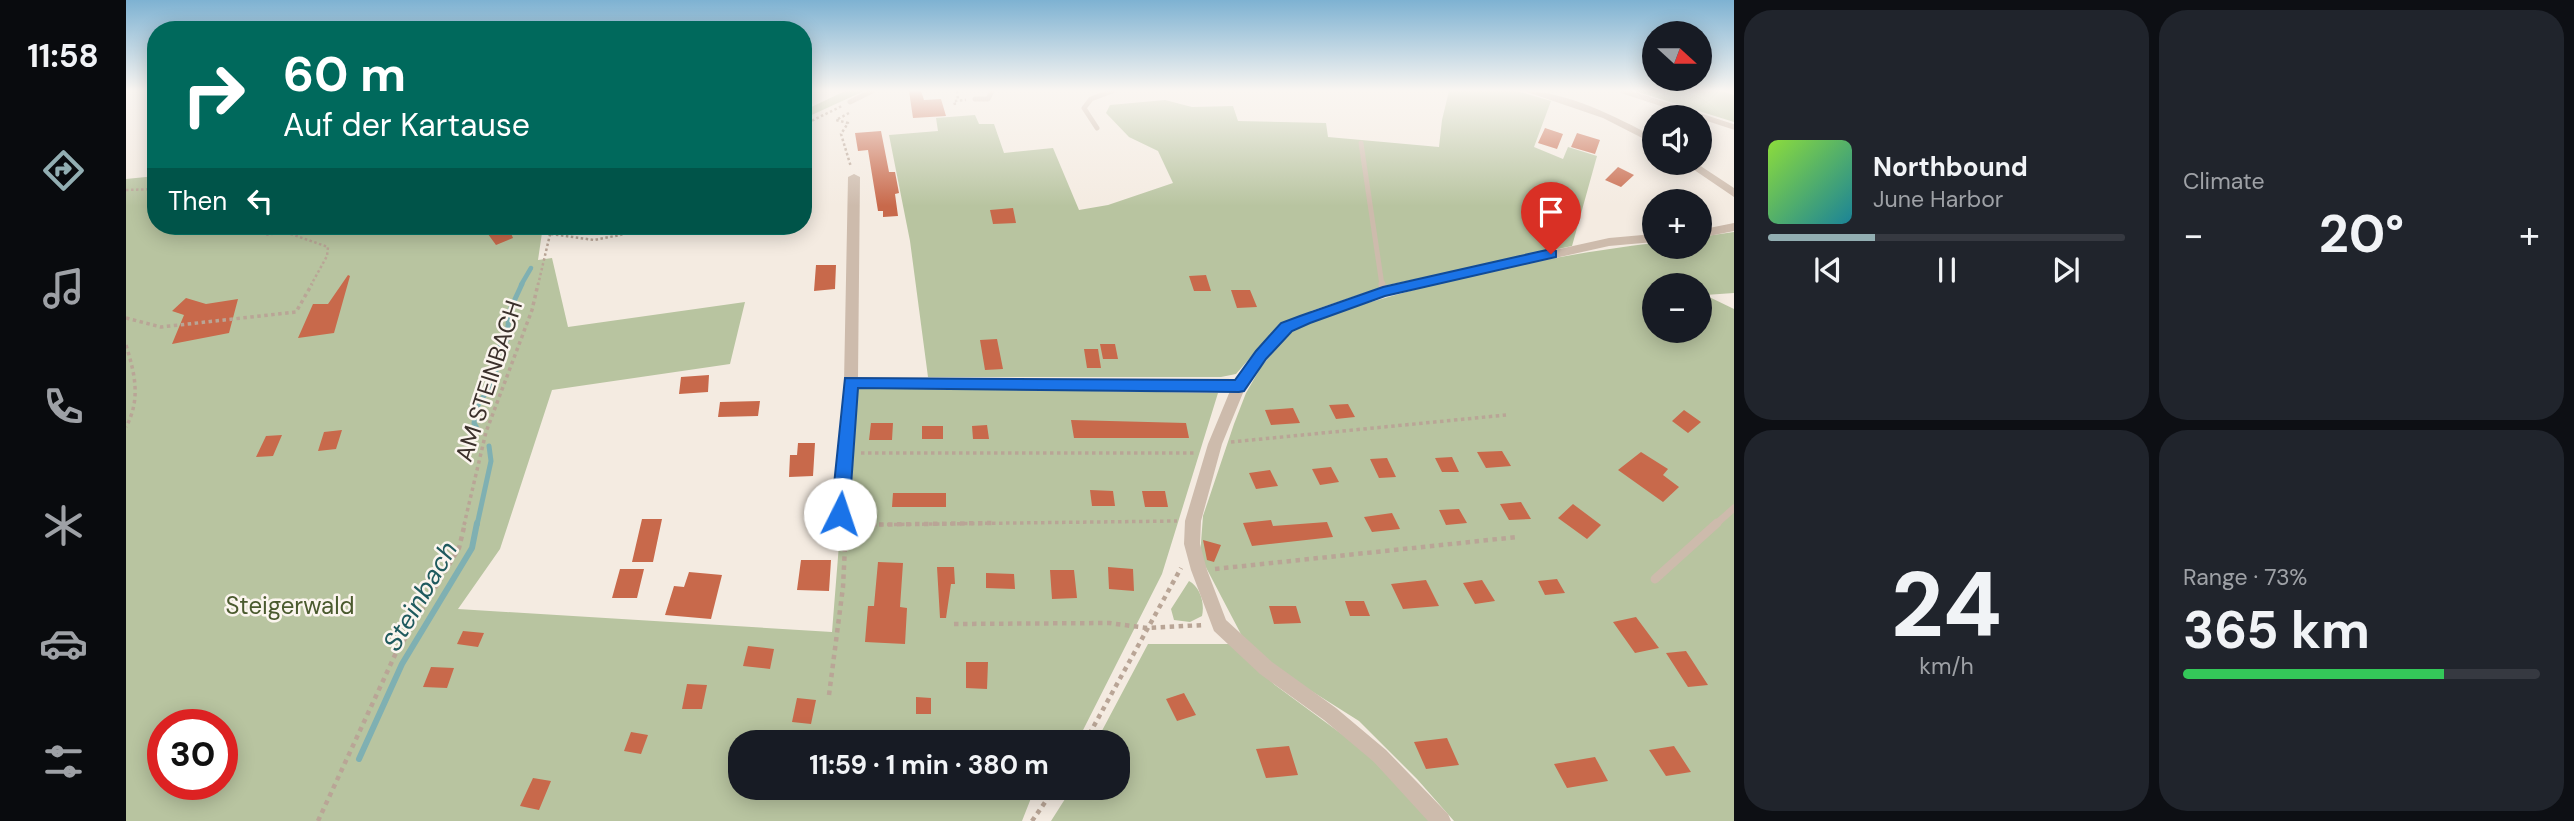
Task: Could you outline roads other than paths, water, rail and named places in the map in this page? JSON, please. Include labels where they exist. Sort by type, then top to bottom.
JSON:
[{"type":"street","points":[[1707,175],[1734,193]]},
{"type":"street","points":[[843,519],[844,454],[851,382],[854,177]]},
{"type":"street","points":[[1712,231],[1734,227]]},
{"type":"street","points":[[1441,821],[1380,756],[1266,668],[1220,625],[1192,544],[1193,521],[1213,450],[1239,386],[1261,355],[1286,327],[1383,292],[1609,242],[1642,239]]},
{"type":"street","points":[[851,382],[1239,386]]},
{"type":"lane","points":[[1360,143],[1383,292]]},
{"type":"lane","points":[[1655,579],[1734,508]]},
{"type":"waterway","name":"Steinbach","points":[[521,285],[531,268]]},
{"type":"waterway","name":"Steinbach","points":[[478,430],[474,423],[477,407],[495,378],[499,347],[507,340],[509,312],[522,284]]},
{"type":"waterway","name":"Steinbach","points":[[477,525],[491,461],[489,446]]},
{"type":"waterway","name":"Steinbach","points":[[359,759],[402,664],[472,548],[477,523]]},
{"type":"park label","name":"Steigerwald","points":[[290,606]]}]
